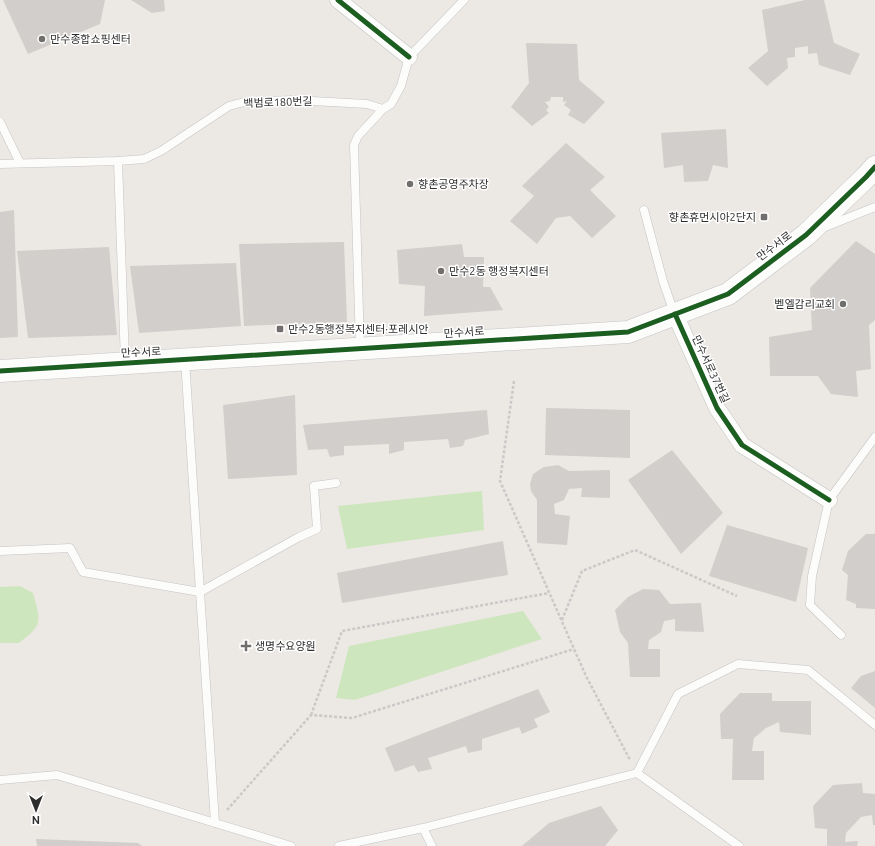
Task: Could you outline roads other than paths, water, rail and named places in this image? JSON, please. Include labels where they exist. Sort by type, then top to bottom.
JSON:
[{"type":"street","points":[[338,0],[409,57]]},
{"type":"street","name":"만수서로","points":[[0,371],[628,332],[728,294],[806,235],[875,167]]},
{"type":"street","name":"만수서로37번길","points":[[675,314],[717,408],[742,445],[829,500]]},
{"type":"lane","points":[[360,348],[354,145],[358,136],[383,109],[391,104],[401,86],[409,57],[464,0]]},
{"type":"lane","name":"백범로180번길","points":[[0,164],[144,159],[160,151],[228,106],[244,102],[294,100],[367,104],[383,109]]},
{"type":"lane","points":[[0,122],[20,163]]},
{"type":"lane","points":[[118,161],[125,363]]},
{"type":"lane","points":[[806,235],[875,207]]},
{"type":"lane","points":[[644,210],[663,281],[675,314]]},
{"type":"lane","points":[[185,359],[215,823]]},
{"type":"lane","points":[[841,635],[810,605],[812,576],[829,500],[875,437]]},
{"type":"lane","points":[[0,551],[70,548],[83,572],[200,592],[299,536],[317,529],[314,486],[336,483]]},
{"type":"lane","points":[[339,846],[423,828],[637,773],[678,694],[738,664],[808,670],[875,725]]},
{"type":"lane","points":[[637,773],[739,846]]},
{"type":"lane","points":[[0,780],[57,775],[291,846]]},
{"type":"lane","points":[[423,828],[432,846]]},
{"type":"place","name":"만수종합쇼핑센터","points":[[42,39]]},
{"type":"place","name":"향촌공영주차장","points":[[410,184]]},
{"type":"place","name":"향촌휴먼시아2단지","points":[[764,217]]},
{"type":"place","name":"만수2동 행정복지센터","points":[[441,271]]},
{"type":"place","name":"벧엘감리교회","points":[[843,304]]},
{"type":"place","name":"만수2동행정복지센터·포레시안","points":[[280,329]]},
{"type":"place","name":"생명수요양원","points":[[246,646]]}]
